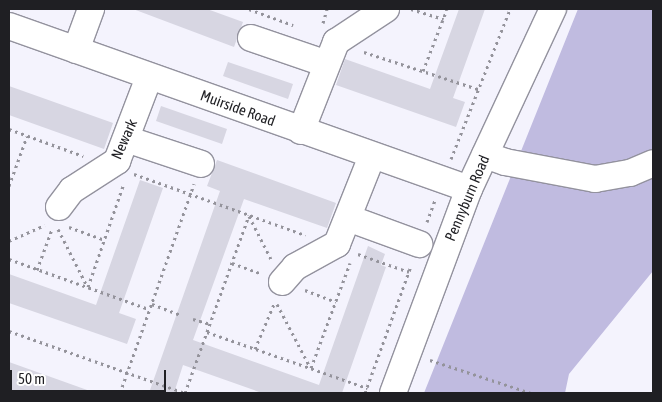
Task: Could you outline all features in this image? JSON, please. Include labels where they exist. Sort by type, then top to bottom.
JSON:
[{"type":"street","points":[[76,50],[92,9]]},
{"type":"street","points":[[301,131],[332,53],[386,9]]},
{"type":"street","name":"Pennyburn Road","points":[[392,393],[468,189],[553,9]]},
{"type":"street","name":"Muirside Road","points":[[9,26],[468,189]]},
{"type":"street","points":[[250,38],[332,53]]},
{"type":"street","name":"Newark","points":[[57,214],[72,190],[114,164],[126,139],[149,77]]},
{"type":"street","points":[[126,139],[201,164]]},
{"type":"street","points":[[485,154],[505,162],[595,179],[630,174],[653,162]]},
{"type":"street","points":[[279,291],[295,268],[335,246],[372,156]]},
{"type":"street","points":[[348,218],[419,244]]},
{"type":"path","points":[[249,9],[302,29]]},
{"type":"path","points":[[411,9],[443,19]]},
{"type":"path","points":[[423,71],[447,9]]},
{"type":"path","points":[[332,53],[423,71],[481,90]]},
{"type":"path","points":[[9,186],[27,136]]},
{"type":"path","points":[[120,393],[201,164]]},
{"type":"path","points":[[88,287],[124,180]]},
{"type":"path","points":[[190,195],[335,246]]},
{"type":"path","points":[[57,214],[104,240]]},
{"type":"path","points":[[9,241],[57,214]]},
{"type":"path","points":[[37,270],[57,214]]},
{"type":"path","points":[[57,214],[88,287]]},
{"type":"path","points":[[9,331],[185,393],[249,215]]},
{"type":"path","points":[[249,215],[311,368]]},
{"type":"path","points":[[311,368],[354,252],[409,272]]},
{"type":"path","points":[[9,259],[149,309]]},
{"type":"path","points":[[232,263],[279,291],[336,302]]},
{"type":"path","points":[[255,349],[279,291]]},
{"type":"path","points":[[152,304],[180,315]]},
{"type":"path","points":[[193,319],[210,324]]},
{"type":"path","points":[[207,332],[367,388]]},
{"type":"path","points":[[406,352],[531,393]]},
{"type":"shaded area","points":[[578,9],[653,9],[653,271],[569,374],[565,393],[424,393]]},
{"type":"building","points":[[133,9],[207,9],[243,22],[234,47]]},
{"type":"building","points":[[459,9],[485,9],[453,98],[465,102],[456,127],[336,85],[345,59],[430,89]]},
{"type":"building","points":[[228,62],[293,84],[288,99],[223,76]]},
{"type":"building","points":[[9,86],[113,123],[104,149],[9,115]]},
{"type":"building","points":[[161,106],[227,129],[222,144],[156,121]]},
{"type":"building","points":[[217,160],[336,203],[327,228],[244,199],[193,340],[319,385],[368,246],[385,254],[381,265],[386,267],[342,393],[262,393],[183,365],[174,393],[149,393],[220,191],[207,186]]},
{"type":"building","points":[[140,180],[163,188],[119,313],[136,319],[127,344],[9,303],[9,274],[96,305]]},
{"type":"building","points":[[9,362],[90,391],[90,393],[9,391]]}]
